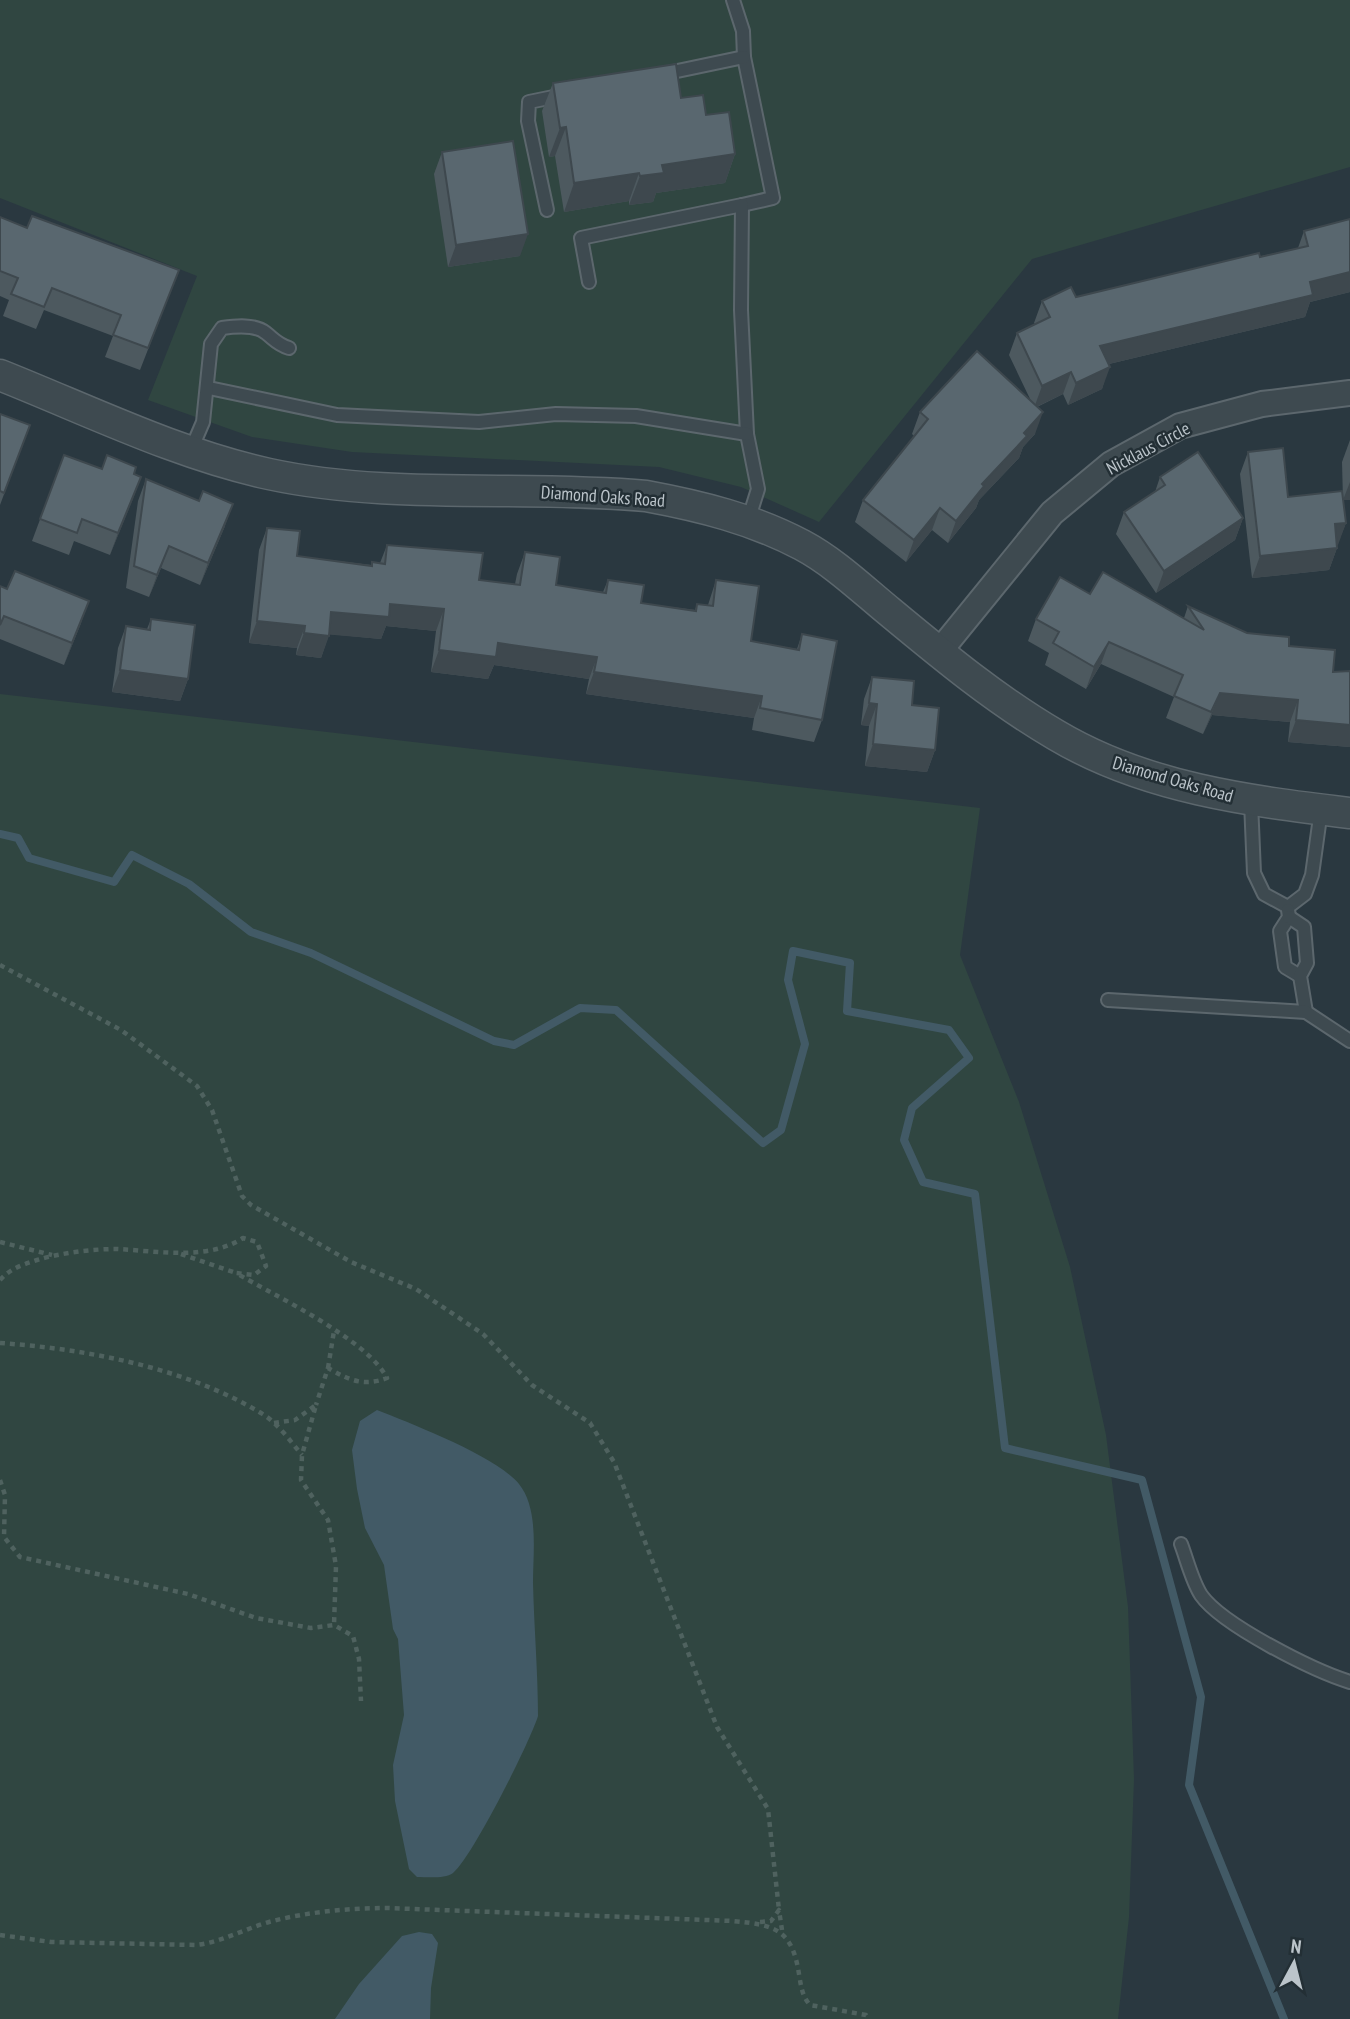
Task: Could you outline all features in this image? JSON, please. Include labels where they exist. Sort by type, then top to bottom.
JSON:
[{"type":"street","name":"Diamond Oaks Road","points":[[0,375],[191,451],[269,474],[319,482],[603,492],[684,503],[748,521],[803,546],[824,560],[939,652],[1057,736],[1104,759],[1183,786],[1251,802],[1336,811]]},
{"type":"street","name":"Nicklaus Circle","points":[[939,652],[1052,513],[1111,464],[1180,426],[1262,404],[1350,393]]},
{"type":"lane","points":[[589,282],[581,239],[773,198],[744,57],[743,31],[733,0]]},
{"type":"lane","points":[[650,77],[744,57]]},
{"type":"lane","points":[[547,210],[528,121],[529,102],[583,91]]},
{"type":"lane","points":[[742,205],[741,310],[747,434],[758,489],[748,521]]},
{"type":"lane","points":[[191,451],[202,422],[211,344],[222,328],[241,325],[265,331],[274,344],[289,348]]},
{"type":"lane","points":[[208,388],[337,415],[479,422],[556,414],[636,416],[747,434]]},
{"type":"lane","points":[[1251,802],[1254,873],[1264,894],[1304,927],[1307,963],[1300,976],[1306,1012]]},
{"type":"lane","points":[[1300,976],[1286,967],[1280,931],[1288,912],[1304,894],[1336,811]]},
{"type":"lane","points":[[1108,1000],[1306,1012],[1350,1041]]},
{"type":"lane","points":[[1181,1544],[1201,1595],[1228,1620],[1325,1674],[1350,1682]]},
{"type":"path","points":[[0,965],[121,1030],[197,1086],[212,1110],[242,1196],[251,1205],[351,1262],[416,1289],[483,1334],[532,1385],[590,1423],[614,1462],[717,1727],[768,1809],[782,1931],[791,1947],[802,1991],[810,2006],[844,2009],[866,2015],[869,2019]]},
{"type":"path","points":[[0,1280],[9,1269],[53,1255],[114,1249],[181,1254],[230,1246],[243,1238],[257,1242],[265,1266],[254,1275],[236,1273]]},
{"type":"path","points":[[0,1242],[53,1255]]},
{"type":"path","points":[[181,1254],[236,1273],[334,1331],[379,1363],[387,1378],[370,1384],[344,1377],[328,1368]]},
{"type":"path","points":[[334,1331],[328,1368],[302,1455],[301,1480],[328,1520],[336,1566],[334,1625]]},
{"type":"path","points":[[0,1343],[61,1350],[191,1381],[262,1413],[302,1455]]},
{"type":"path","points":[[274,1423],[295,1420],[316,1405]]},
{"type":"path","points":[[0,1480],[5,1495],[4,1536],[20,1557],[188,1594],[256,1618],[311,1628],[334,1625],[353,1636],[359,1660],[362,1702]]},
{"type":"path","points":[[0,1936],[51,1942],[196,1945],[213,1943],[271,1922],[357,1908],[754,1923],[771,1921],[779,1910]]},
{"type":"path","points":[[754,1923],[782,1931]]},
{"type":"green space","points":[[0,0],[1350,0],[1350,167],[1032,259],[819,522],[741,487],[659,467],[352,452],[252,437],[148,400],[197,276],[0,198]]},
{"type":"green space","points":[[0,694],[980,808],[960,955],[1019,1102],[1070,1267],[1106,1435],[1128,1607],[1134,1779],[1129,1917],[1118,2019],[0,2019]]},
{"type":"water","points":[[377,1410],[473,1452],[508,1473],[525,1494],[532,1518],[538,1716],[513,1773],[473,1846],[453,1873],[441,1877],[417,1877],[409,1869],[395,1801],[393,1765],[404,1715],[398,1639],[393,1629],[384,1565],[365,1528],[352,1450],[360,1421]]},
{"type":"water","points":[[419,1932],[432,1934],[438,1943],[431,1988],[430,2019],[335,2019],[359,1984],[402,1936]]},
{"type":"building","points":[[676,64],[681,98],[703,95],[706,115],[729,112],[735,154],[662,165],[664,173],[640,176],[639,173],[574,183],[566,127],[560,128],[553,83]]},
{"type":"building","points":[[513,141],[528,234],[456,245],[442,152]]},
{"type":"building","points":[[32,216],[179,270],[148,348],[113,335],[121,315],[52,288],[44,307],[11,294],[18,278],[0,271],[0,217],[27,228]]},
{"type":"building","points":[[1350,219],[1350,272],[1310,282],[1313,295],[1100,346],[1110,367],[1076,383],[1071,372],[1042,386],[1017,333],[1050,317],[1042,301],[1071,287],[1076,297],[1259,253],[1260,257],[1308,246],[1304,231]]},
{"type":"building","points":[[977,351],[1043,412],[1024,433],[1027,436],[982,484],[984,486],[956,521],[940,508],[914,540],[863,500],[928,419],[920,412]]},
{"type":"building","points":[[0,414],[30,425],[4,493],[0,491]]},
{"type":"building","points":[[1283,448],[1288,497],[1342,491],[1346,523],[1335,524],[1337,548],[1260,556],[1248,452]]},
{"type":"building","points":[[1198,452],[1243,518],[1164,571],[1124,512],[1165,485],[1160,477]]},
{"type":"building","points":[[64,455],[102,469],[107,455],[136,467],[134,474],[141,477],[118,533],[82,519],[77,533],[40,519]]},
{"type":"building","points":[[146,479],[199,501],[203,491],[233,504],[208,563],[169,546],[157,575],[134,566]]},
{"type":"building","points":[[267,528],[300,531],[297,556],[372,566],[372,562],[385,564],[387,545],[483,553],[479,580],[520,585],[525,552],[560,557],[556,585],[606,593],[608,580],[644,585],[641,603],[696,611],[697,604],[713,606],[716,580],[759,586],[751,641],[799,650],[802,634],[837,641],[822,720],[760,708],[762,696],[594,672],[597,657],[498,643],[496,657],[439,650],[444,609],[390,604],[389,617],[331,612],[329,636],[304,633],[305,626],[257,621]]},
{"type":"building","points":[[15,571],[89,601],[72,643],[4,616],[0,625],[0,586],[7,589]]},
{"type":"building","points":[[1103,572],[1204,630],[1188,606],[1247,633],[1289,637],[1289,646],[1335,650],[1333,672],[1350,671],[1350,725],[1296,720],[1298,700],[1220,693],[1211,712],[1174,696],[1183,675],[1109,642],[1094,667],[1053,643],[1059,632],[1036,619],[1060,577],[1090,594]]},
{"type":"building","points":[[151,619],[195,625],[188,679],[120,670],[126,626],[150,630]]},
{"type":"building","points":[[872,677],[914,681],[912,705],[939,708],[935,750],[873,744],[877,704],[869,703]]},
{"type":"waterway","points":[[0,834],[18,838],[29,858],[114,882],[132,855],[189,884],[251,932],[311,953],[494,1041],[514,1045],[580,1008],[616,1010],[763,1143],[781,1130],[805,1044],[788,980],[793,951],[850,963],[847,1011],[949,1030],[969,1058],[912,1108],[904,1140],[923,1182],[975,1194],[1005,1448],[1142,1480],[1201,1697],[1189,1785],[1284,2019]]}]
